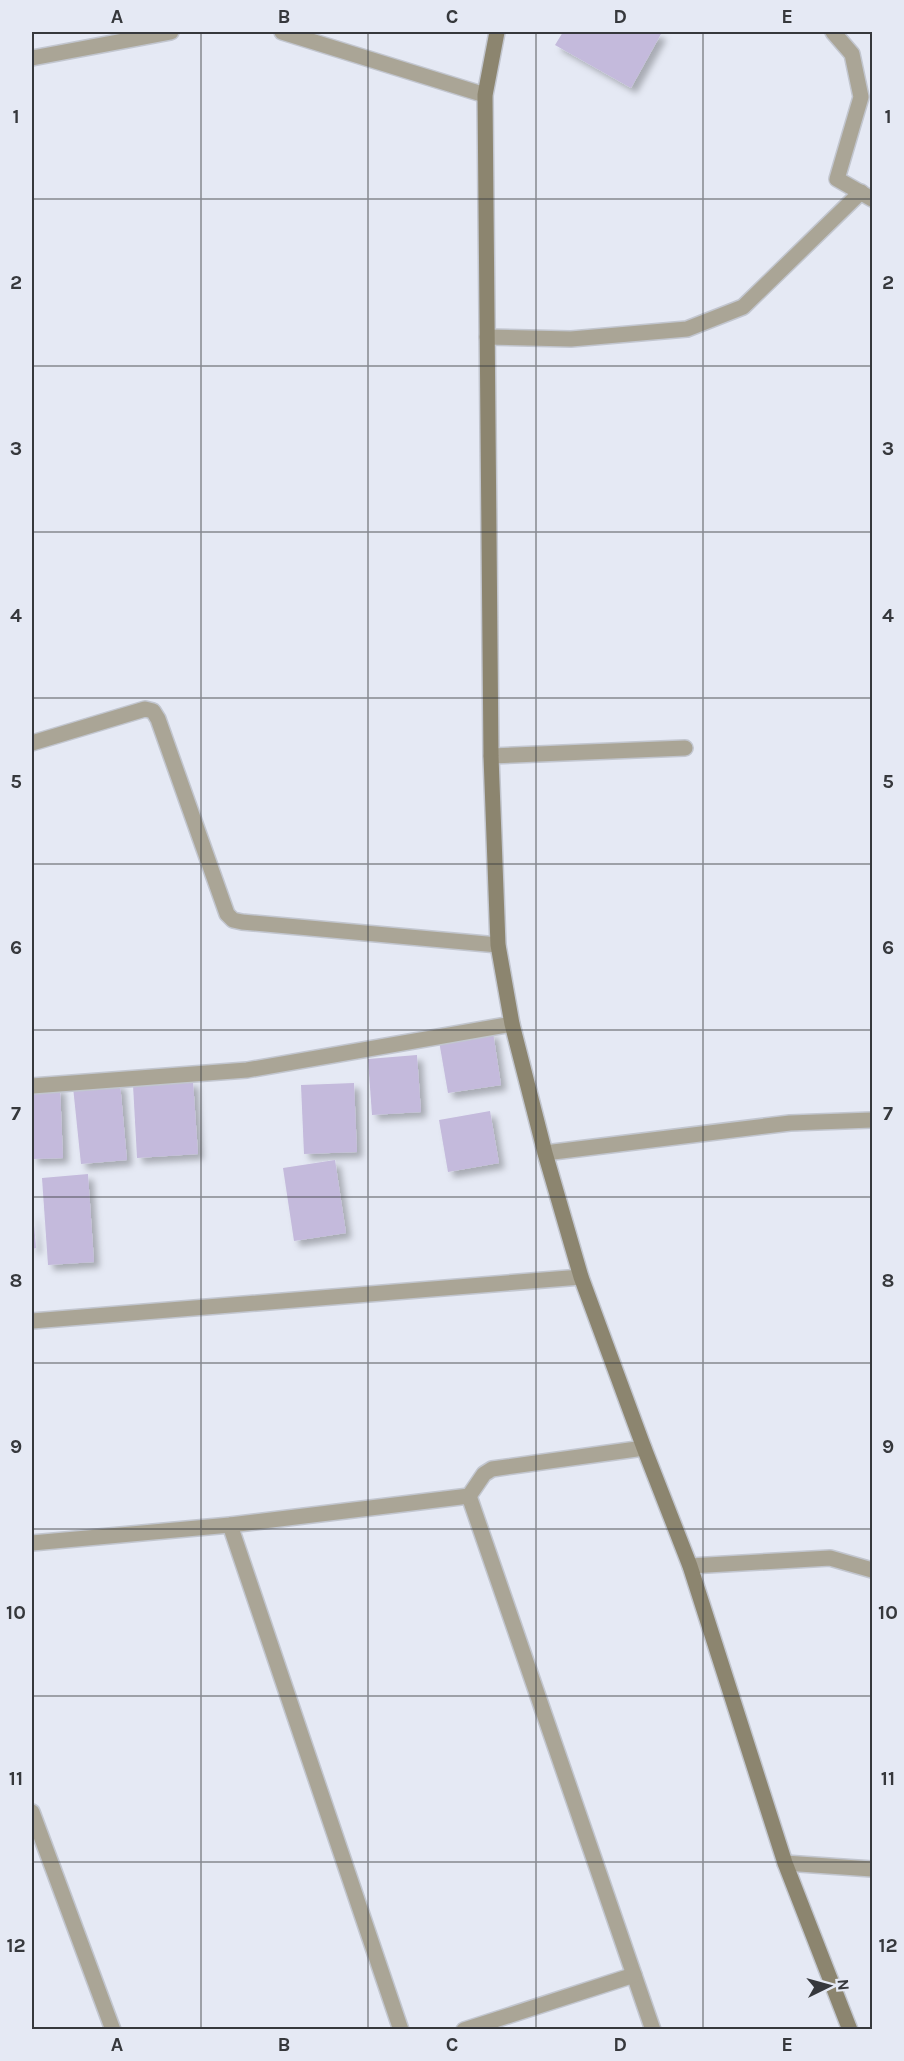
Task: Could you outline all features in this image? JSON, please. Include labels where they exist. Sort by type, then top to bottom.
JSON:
[{"type":"street","points":[[32,58],[171,32]]},
{"type":"street","points":[[282,32],[485,95]]},
{"type":"street","points":[[497,32],[485,95],[491,756],[498,945],[512,1024],[545,1153],[581,1277],[690,1566],[785,1863],[850,2030]]},
{"type":"street","points":[[487,337],[571,339],[687,329],[743,308],[867,195],[837,179],[861,97],[852,54],[833,32]]},
{"type":"street","points":[[32,743],[145,709],[153,711],[158,719],[227,914],[233,920],[498,945]]},
{"type":"street","points":[[491,756],[685,748]]},
{"type":"street","points":[[32,1086],[247,1070],[512,1024]]},
{"type":"street","points":[[545,1153],[790,1123],[873,1120]]},
{"type":"street","points":[[32,1321],[581,1277]]},
{"type":"street","points":[[32,1543],[230,1525],[469,1496],[484,1474],[492,1469],[644,1448]]},
{"type":"street","points":[[469,1496],[653,2030]]},
{"type":"street","points":[[230,1525],[401,2030]]},
{"type":"street","points":[[690,1566],[830,1558],[873,1570]]},
{"type":"street","points":[[32,1812],[113,2030]]},
{"type":"street","points":[[785,1863],[873,1869]]},
{"type":"street","points":[[464,2030],[504,2023],[634,1975]]},
{"type":"building","points":[[563,32],[656,32],[661,34],[631,88],[555,45]]},
{"type":"building","points":[[493,1032],[501,1085],[448,1093],[439,1041]]},
{"type":"building","points":[[417,1055],[421,1112],[372,1115],[368,1059]]},
{"type":"building","points":[[193,1081],[198,1154],[137,1158],[133,1085]]},
{"type":"building","points":[[120,1083],[127,1160],[81,1164],[73,1087]]},
{"type":"building","points":[[354,1083],[357,1152],[304,1154],[301,1085]]},
{"type":"building","points":[[60,1087],[63,1158],[32,1159],[32,1088]]},
{"type":"building","points":[[490,1111],[499,1163],[448,1172],[439,1120]]},
{"type":"building","points":[[335,1160],[346,1233],[294,1241],[283,1168]]},
{"type":"building","points":[[88,1174],[94,1262],[48,1265],[42,1178]]},
{"type":"building","points":[[32,1213],[36,1248],[32,1249]]}]
